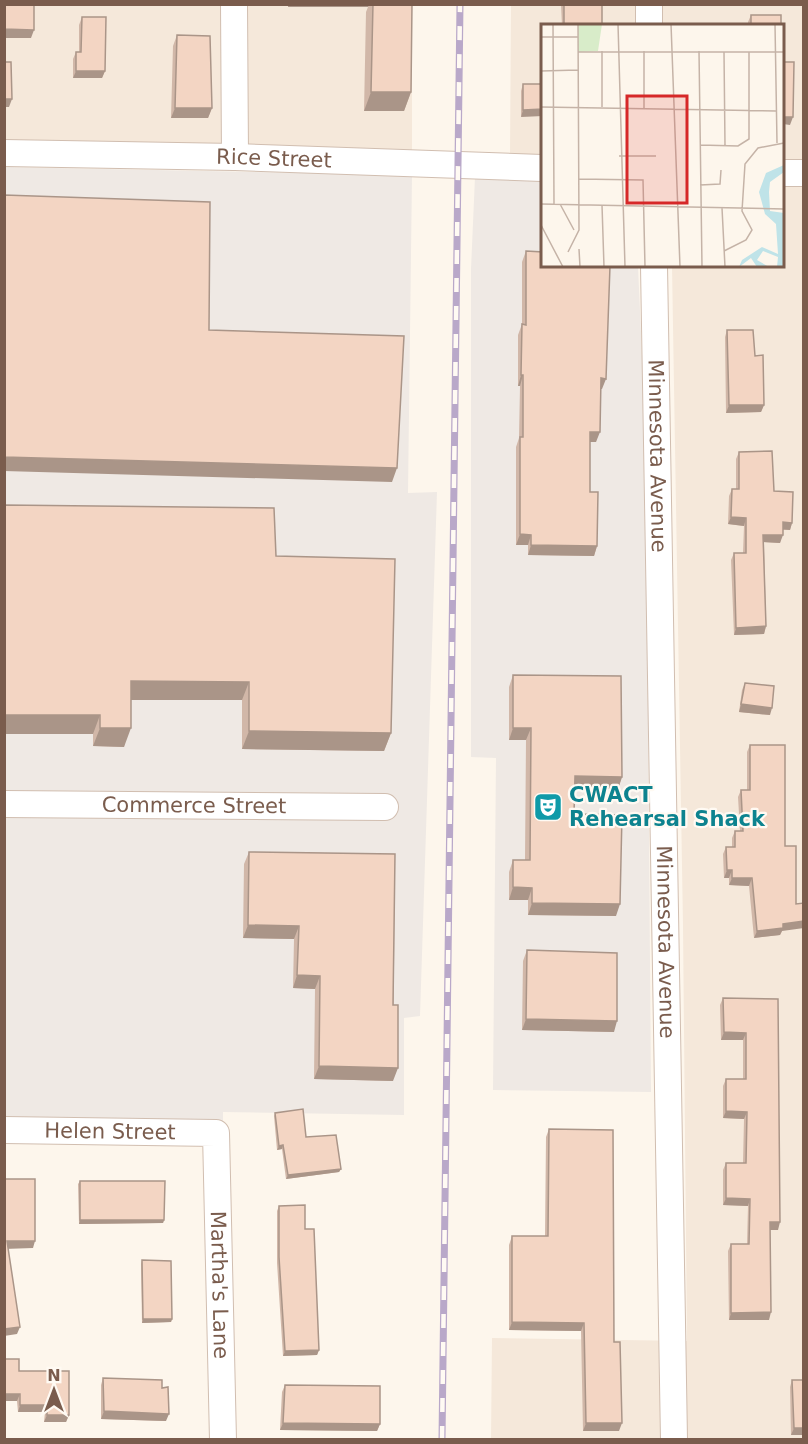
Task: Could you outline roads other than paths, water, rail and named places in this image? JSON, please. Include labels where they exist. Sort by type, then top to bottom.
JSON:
[{"type":"street","points":[[234,4],[235,157]]},
{"type":"street","points":[[649,4],[650,24]]},
{"type":"street","name":"Rice Street","points":[[4,153],[235,157],[541,168]]},
{"type":"street","points":[[784,173],[804,173]]},
{"type":"street","name":"Minnesota Avenue","points":[[654,267],[674,1440]]},
{"type":"street","name":"Commerce Street","points":[[4,804],[385,807]]},
{"type":"street","name":"Helen Street","points":[[4,1130],[216,1133]]},
{"type":"street","name":"Martha's Lane","points":[[216,1133],[223,1440]]},
{"type":"railway","points":[[442,1440],[460,4]]},
{"type":"place","name":"CWACT Rehearsal Shack","points":[[548,807]]}]
